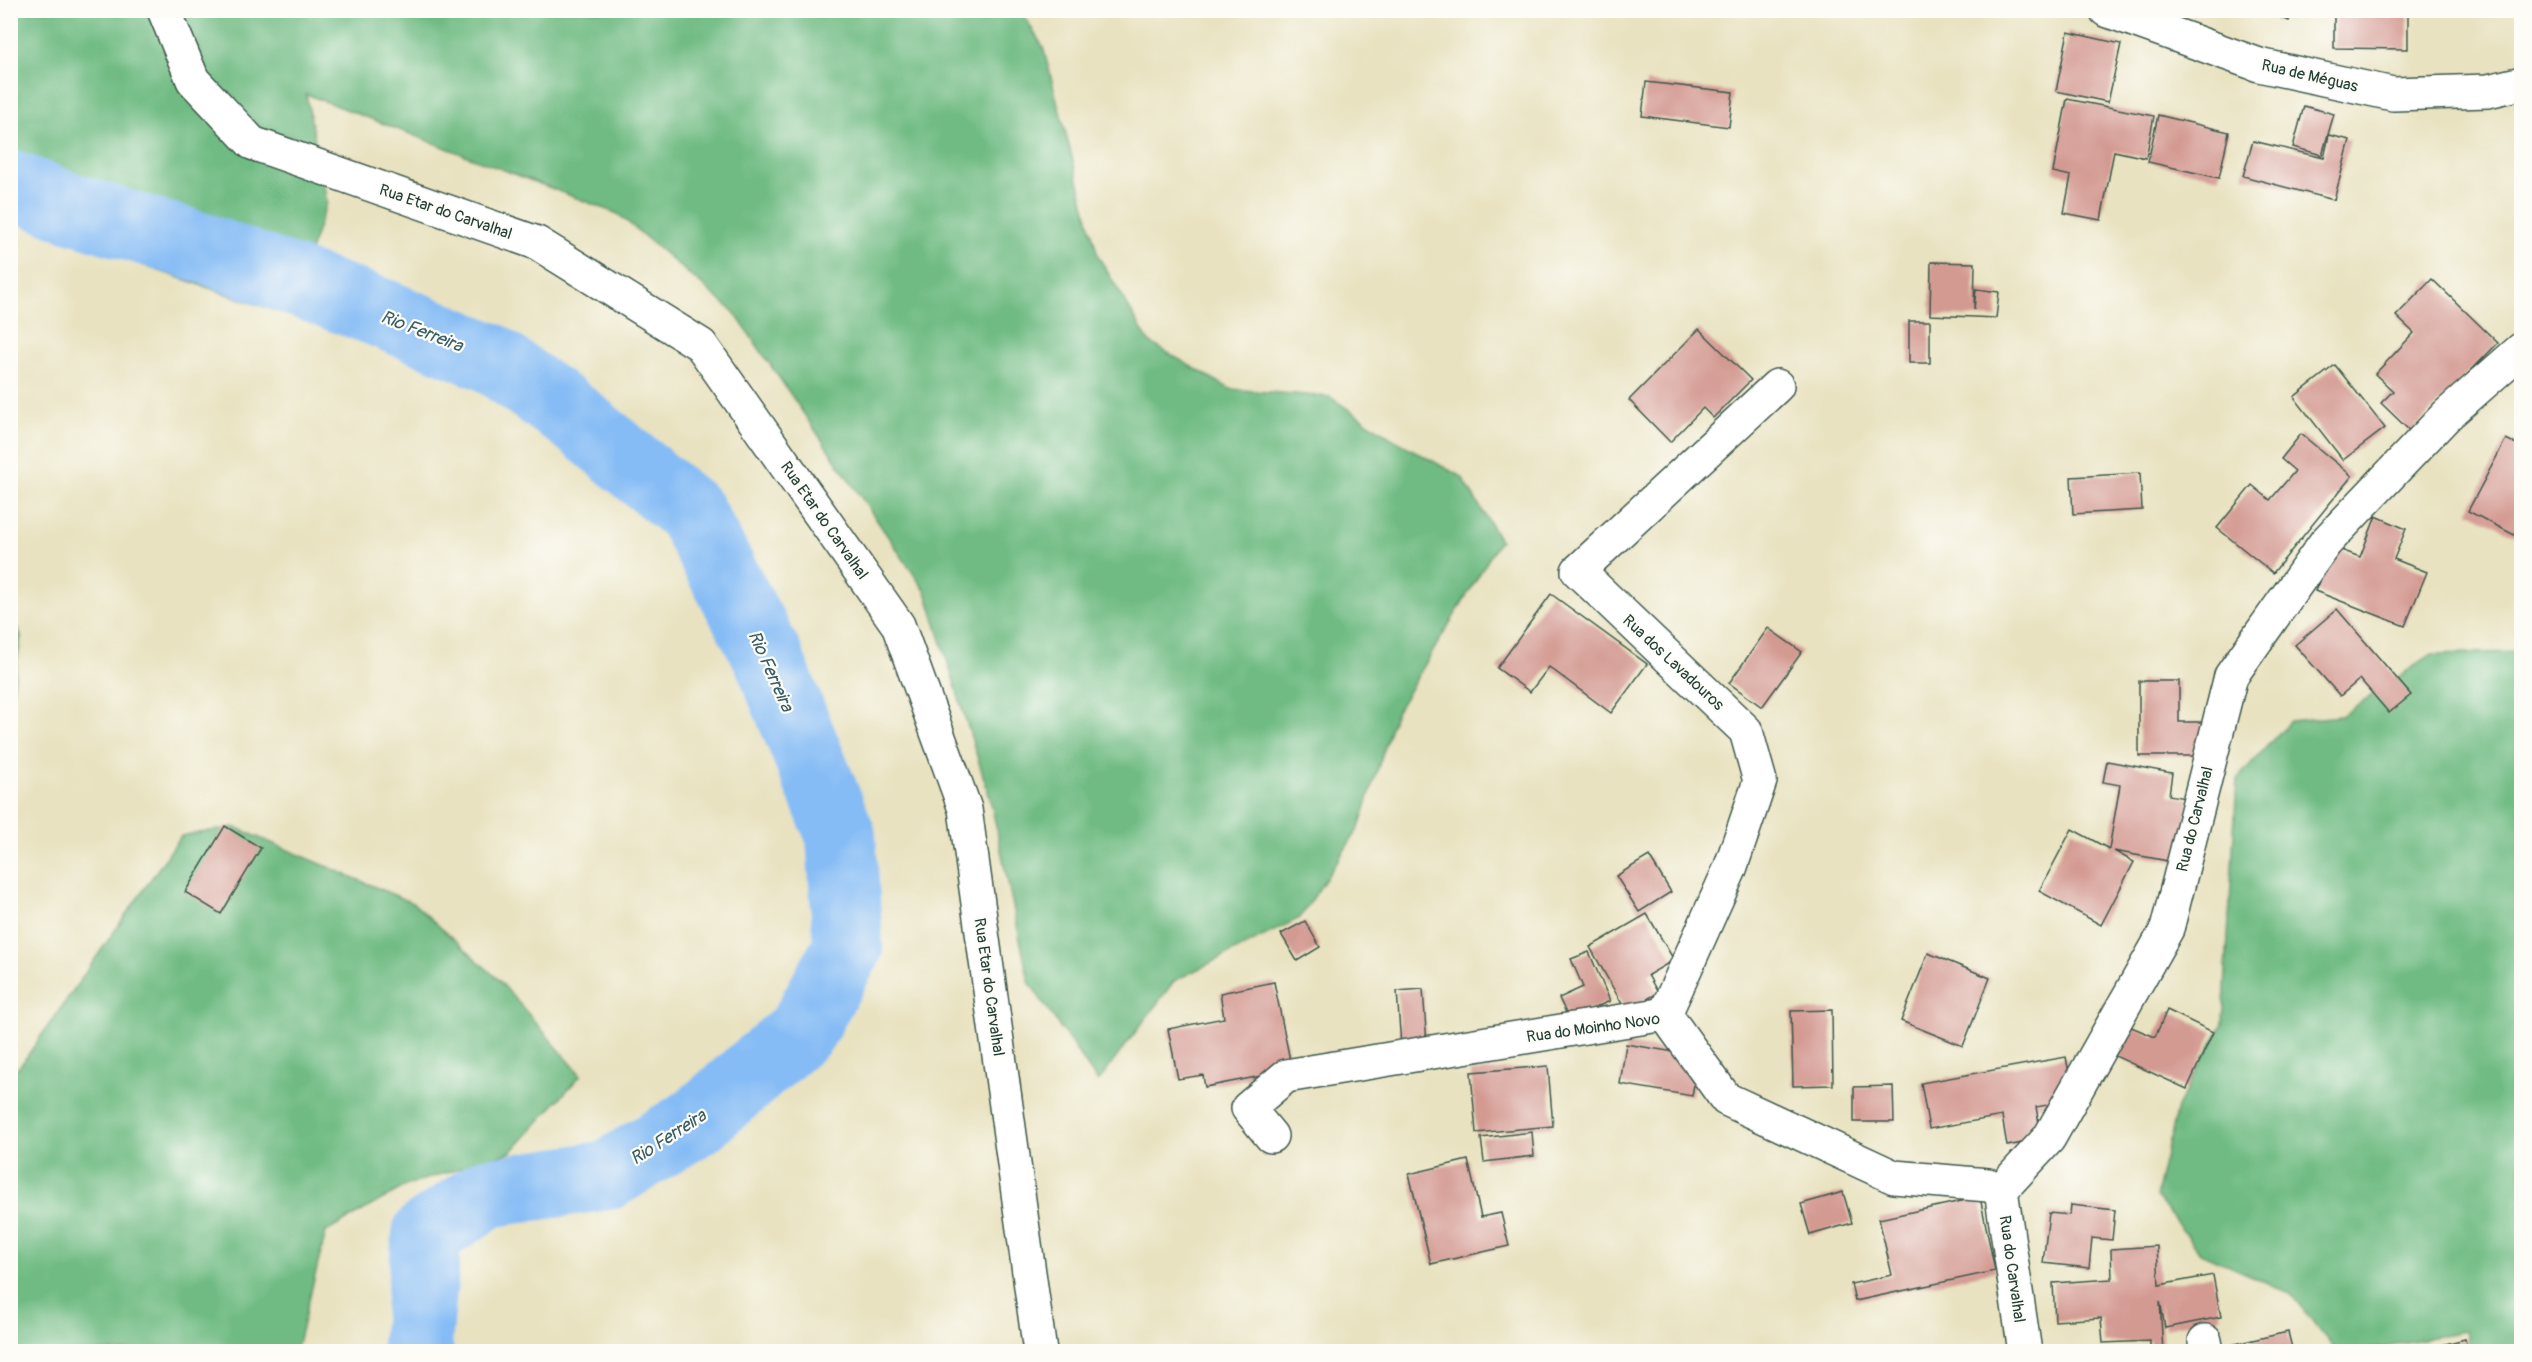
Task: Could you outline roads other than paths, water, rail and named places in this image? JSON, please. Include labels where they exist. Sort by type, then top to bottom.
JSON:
[{"type":"street","name":"Rua Etar do Carvalhal","points":[[164,10],[193,80],[252,143],[537,243],[701,345],[898,625],[965,809],[1040,1352]]},
{"type":"street","name":"Rua de Méguas","points":[[2113,12],[2259,64],[2393,94],[2488,91],[2522,83]]},
{"type":"street","name":"Rua do Carvalhal","points":[[2025,1352],[2001,1190],[2049,1138],[2167,928],[2231,676],[2325,543],[2447,416],[2522,350]]},
{"type":"street","name":"Rua dos Lavadouros","points":[[1665,1014],[1730,869],[1761,781],[1746,731],[1578,572],[1777,386]]},
{"type":"street","name":"Rua do Moinho Novo","points":[[1272,1136],[1248,1108],[1286,1076],[1665,1014],[1726,1099],[1894,1177],[1988,1185],[2001,1190]]},
{"type":"waterway","name":"Rio Ferreira","points":[[10,184],[69,207],[206,249],[381,313],[491,358],[575,418],[690,512],[768,657],[841,836],[848,947],[802,1030],[697,1121],[608,1175],[487,1193],[427,1234],[417,1345],[419,1352]]}]
